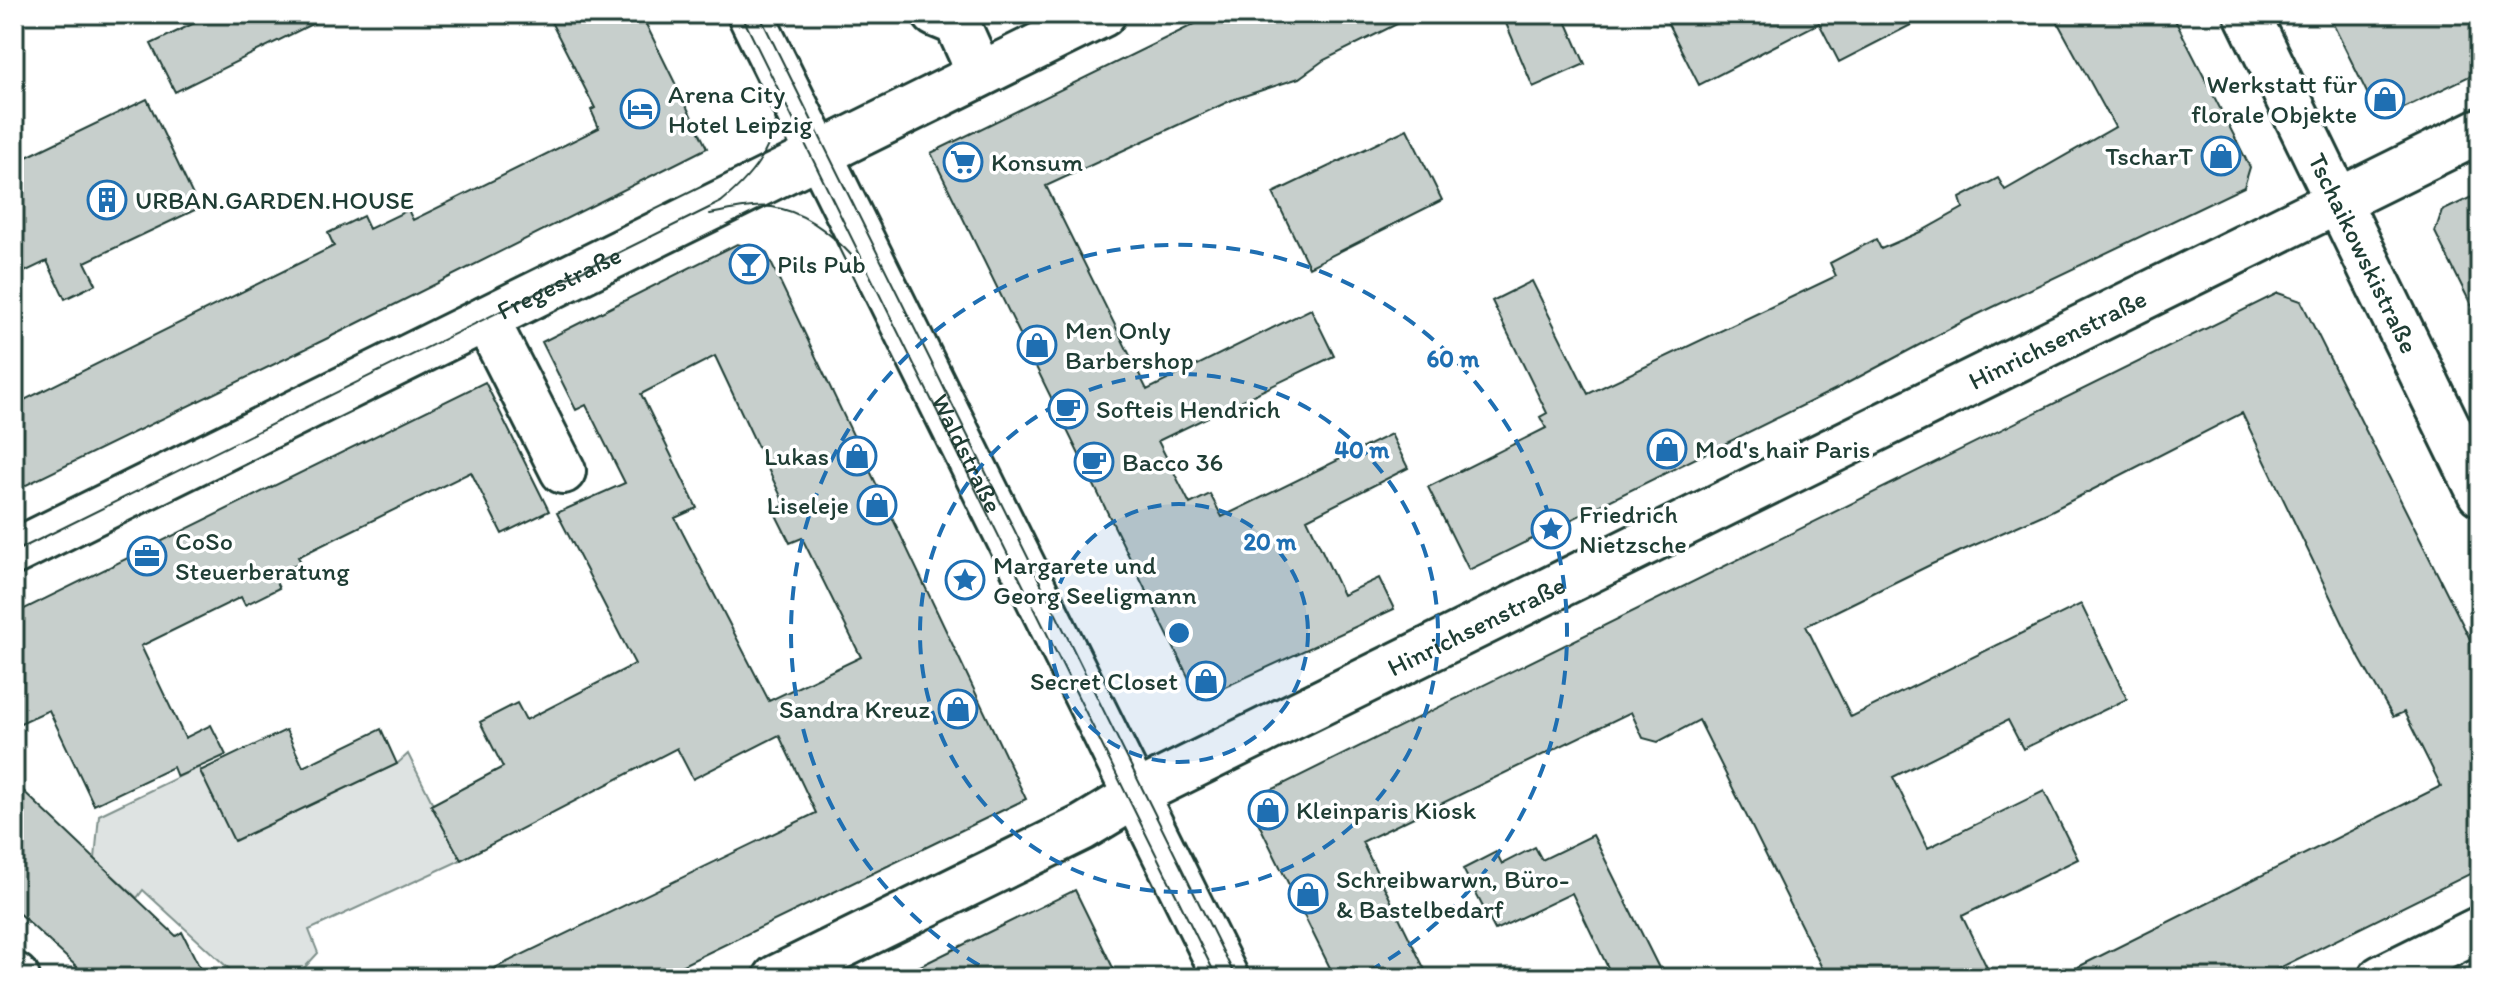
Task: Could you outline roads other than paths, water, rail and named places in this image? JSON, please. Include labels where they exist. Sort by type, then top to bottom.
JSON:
[{"type":"street","name":"Waldstraße","points":[[750,14],[1226,978]]},
{"type":"street","points":[[935,14],[957,23],[980,74]]},
{"type":"street","name":"Fregestraße","points":[[14,552],[1103,14]]},
{"type":"street","name":"Tschaikowskistraße","points":[[2247,14],[2480,493]]},
{"type":"street","name":"Hinrichsenstraße","points":[[776,978],[1082,828],[1135,795],[2480,131]]},
{"type":"street","points":[[486,319],[563,471]]},
{"type":"street","points":[[2381,978],[2480,929]]},
{"type":"tram line","points":[[741,14],[1217,978]]},
{"type":"tram line","points":[[759,14],[1236,978]]},
{"type":"tram line","points":[[14,552],[721,202],[756,167],[764,154],[775,126],[780,92]]},
{"type":"tram line","points":[[710,214],[741,208],[784,209],[818,226],[856,260]]},
{"type":"place","name":"Werkstatt für florale Objekte","points":[[2385,99]]},
{"type":"place","name":"Arena City Hotel Leipzig","points":[[640,109]]},
{"type":"place","name":"TscharT","points":[[2221,156]]},
{"type":"place","name":"Konsum","points":[[963,162]]},
{"type":"place","name":"URBAN.GARDEN.HOUSE","points":[[107,200]]},
{"type":"place","name":"Pils Pub","points":[[749,264]]},
{"type":"place","name":"Men Only Barbershop","points":[[1037,345]]},
{"type":"place","name":"Softeis Hendrich","points":[[1068,409]]},
{"type":"place","name":"Mod's hair Paris","points":[[1667,449]]},
{"type":"place","name":"Lukas","points":[[857,456]]},
{"type":"place","name":"Bacco 36","points":[[1094,462]]},
{"type":"place","name":"Liseleje","points":[[877,505]]},
{"type":"place","name":"Friedrich Nietzsche","points":[[1551,529]]},
{"type":"place","name":"CoSo Steuerberatung","points":[[147,556]]},
{"type":"place","name":"Margarete und Georg Seeligmann","points":[[965,580]]},
{"type":"place","name":"Secret Closet","points":[[1206,681]]},
{"type":"place","name":"Sandra Kreuz","points":[[958,709]]},
{"type":"place","name":"Kleinparis Kiosk","points":[[1268,810]]},
{"type":"place","name":"Schreibwarwn, Büro- & Bastelbedarf","points":[[1308,894]]}]
